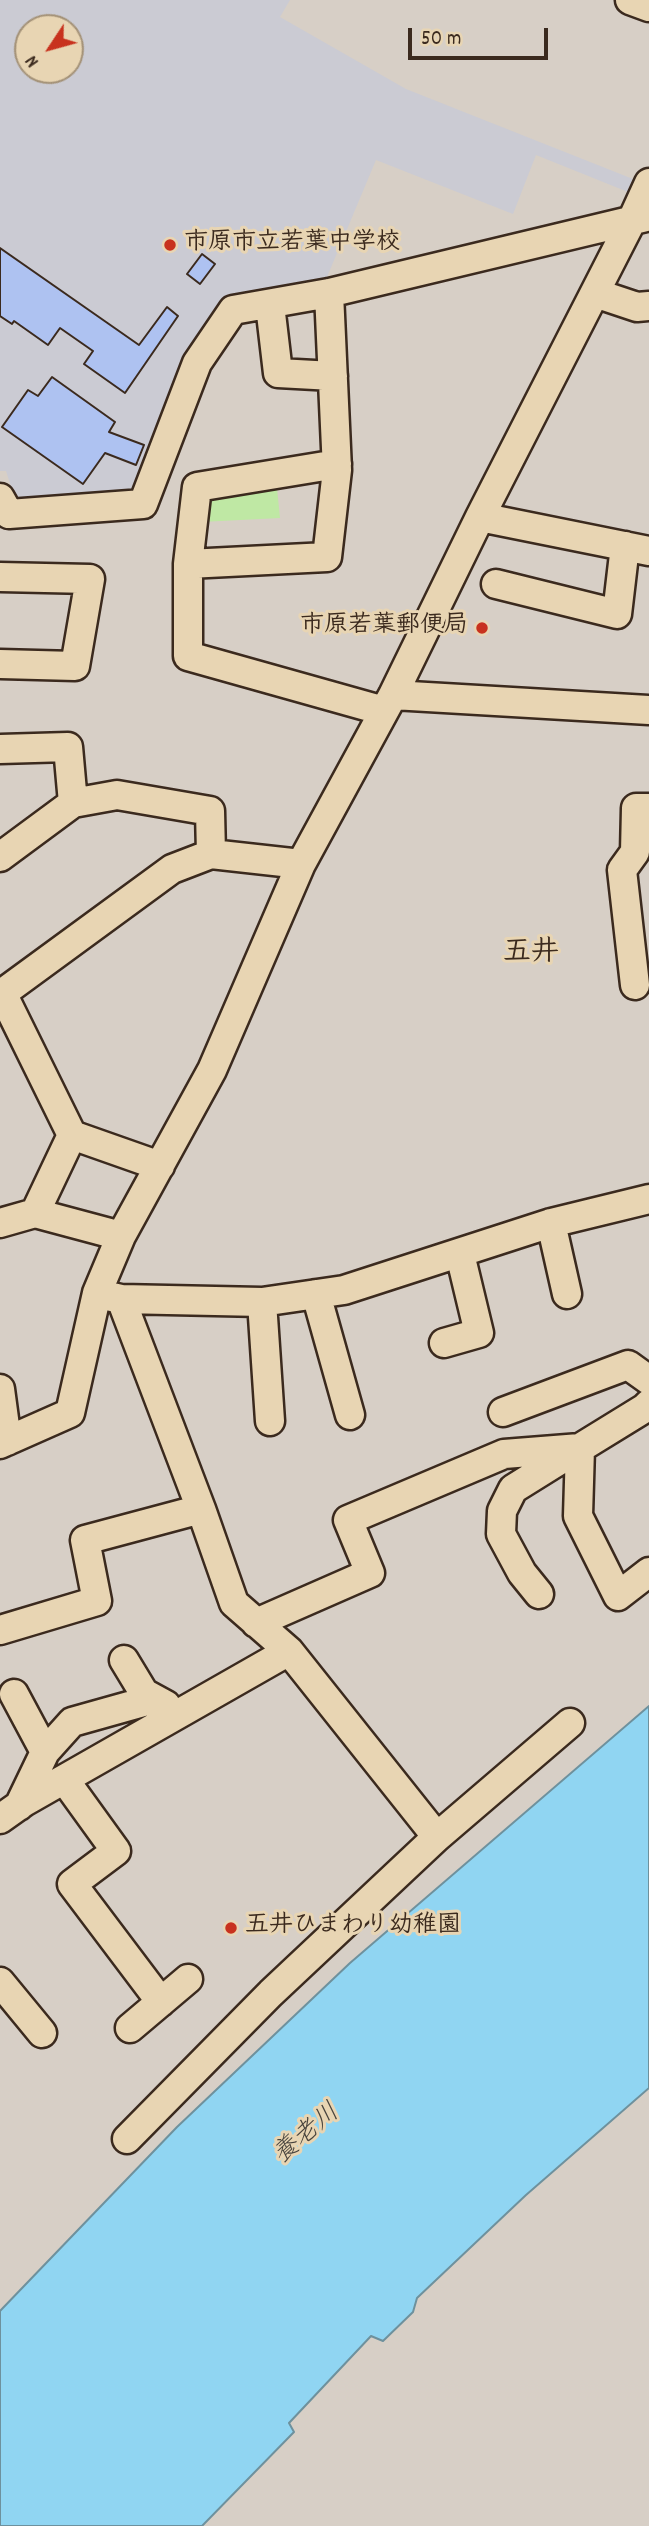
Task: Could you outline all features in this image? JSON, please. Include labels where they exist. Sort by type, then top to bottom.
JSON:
[{"type":"street","points":[[630,0],[649,7]]},
{"type":"street","points":[[0,1389],[4,1442],[70,1413],[109,1296],[121,1236],[212,1070],[301,864],[389,703],[480,517],[595,293],[641,218],[649,183]]},
{"type":"street","points":[[0,498],[9,514],[143,504],[197,363],[233,310],[329,293],[641,218]]},
{"type":"street","points":[[188,564],[327,557],[337,464],[329,293]]},
{"type":"street","points":[[595,293],[637,307],[649,306]]},
{"type":"street","points":[[271,305],[278,373],[333,376]]},
{"type":"street","points":[[337,464],[197,487],[188,564],[188,656],[389,703],[649,710]]},
{"type":"street","points":[[480,517],[637,549],[617,614],[496,584]]},
{"type":"street","points":[[0,577],[90,579],[75,666],[0,664]]},
{"type":"street","points":[[0,749],[68,747],[73,803]]},
{"type":"street","points":[[0,857],[73,803],[117,794],[210,811],[211,853]]},
{"type":"street","points":[[635,985],[622,870],[642,852],[636,808],[649,807]]},
{"type":"street","points":[[160,1166],[72,1135],[1,994],[172,869],[211,853],[301,864]]},
{"type":"street","points":[[35,1213],[72,1135]]},
{"type":"street","points":[[109,1296],[262,1302],[344,1290],[551,1223],[649,1199]]},
{"type":"street","points":[[0,1223],[35,1213],[121,1236]]},
{"type":"street","points":[[551,1223],[566,1294]]},
{"type":"street","points":[[444,1343],[479,1333],[460,1254]]},
{"type":"street","points":[[316,1294],[350,1415]]},
{"type":"street","points":[[109,1296],[201,1509],[234,1603],[289,1651],[437,1837]]},
{"type":"street","points":[[262,1302],[270,1421]]},
{"type":"street","points":[[503,1412],[628,1365],[649,1380]]},
{"type":"street","points":[[539,1594],[522,1573],[501,1534],[502,1511],[513,1489],[649,1404]]},
{"type":"street","points":[[256,1622],[370,1573],[348,1520],[504,1454],[580,1448]]},
{"type":"street","points":[[580,1448],[579,1516],[618,1596],[649,1572]]},
{"type":"street","points":[[0,1630],[97,1601],[85,1540],[201,1509]]},
{"type":"street","points":[[5,1816],[289,1651]]},
{"type":"street","points":[[124,1660],[144,1693],[180,1713]]},
{"type":"street","points":[[14,1694],[45,1752]]},
{"type":"street","points":[[5,1816],[45,1752],[72,1722],[155,1699]]},
{"type":"street","points":[[127,2139],[271,1993],[437,1837],[570,1723]]},
{"type":"street","points":[[64,1780],[116,1851],[72,1884],[161,2002]]},
{"type":"street","points":[[130,2028],[188,1979]]},
{"type":"street","points":[[0,1982],[42,2033]]},
{"type":"shaded area","name":"市原市立若葉中学校","points":[[0,0],[290,0],[280,17],[406,89],[633,179],[628,192],[536,155],[513,214],[376,160],[327,277],[230,297],[139,491],[15,499],[6,471],[0,471]]},
{"type":"green space","points":[[276,478],[280,518],[201,522],[201,499]]},
{"type":"water","name":"養老川","points":[[649,1706],[649,2088],[526,2195],[417,2298],[413,2312],[383,2341],[371,2336],[289,2423],[294,2432],[202,2526],[0,2526],[0,2311],[177,2127],[350,1963]]},
{"type":"building","points":[[0,248],[139,345],[167,307],[178,316],[125,393],[84,364],[93,351],[60,328],[48,345],[14,321],[12,324],[0,316]]},
{"type":"building","points":[[202,254],[215,264],[200,284],[187,274]]},
{"type":"building","points":[[52,377],[115,422],[109,432],[144,445],[136,465],[105,453],[83,484],[2,427],[28,390],[38,396]]},
{"type":"place","name":"市原市立若葉中学校","points":[[170,245]]},
{"type":"place","name":"市原若葉郵便局","points":[[482,628]]},
{"type":"place","name":"五井ひまわり幼稚園","points":[[231,1928]]},
{"type":"district","name":"五井","points":[[531,955]]}]
